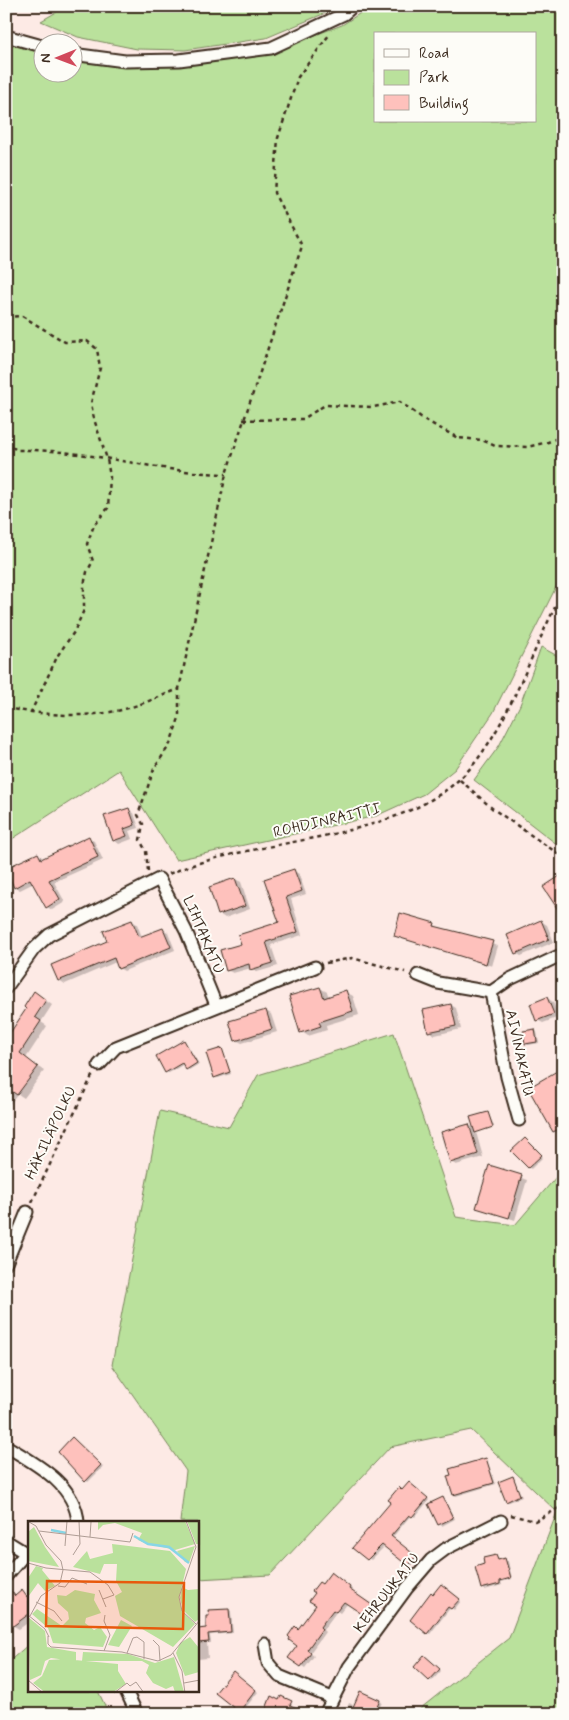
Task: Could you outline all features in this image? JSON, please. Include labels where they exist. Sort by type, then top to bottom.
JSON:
[{"type":"street","points":[[82,55],[126,61],[179,60],[271,48],[348,10]]},
{"type":"street","points":[[6,36],[32,43]]},
{"type":"street","points":[[6,988],[34,949],[49,935],[154,878]]},
{"type":"street","name":"LIHTAKATU","points":[[154,878],[186,931],[216,1005]]},
{"type":"street","name":"AIVINAKATU","points":[[418,976],[438,983],[491,992],[510,979],[563,954]]},
{"type":"street","points":[[99,1065],[116,1047],[216,1005],[315,967]]},
{"type":"street","name":"AIVINAKATU","points":[[491,992],[505,1068],[519,1120]]},
{"type":"street","points":[[6,1263],[27,1212]]},
{"type":"street","points":[[6,1446],[40,1467],[68,1494],[77,1514],[78,1521]]},
{"type":"street","name":"KEHRUUKATU","points":[[325,1714],[332,1698],[360,1652],[407,1588],[431,1560],[447,1548],[501,1521]]},
{"type":"street","points":[[6,1541],[27,1554],[6,1576]]},
{"type":"street","points":[[265,1644],[268,1663],[279,1676],[332,1698]]},
{"type":"street","points":[[126,1692],[137,1714]]},
{"type":"path","points":[[154,878],[146,851],[140,840],[143,824],[138,815],[154,768],[170,744],[179,718],[179,689],[226,474],[302,246],[274,193],[278,138],[298,77],[348,10]]},
{"type":"path","points":[[6,317],[22,316],[66,342],[87,341],[97,349],[100,368],[91,403],[107,459],[110,477],[108,508],[94,525],[87,544],[93,561],[87,572],[84,585],[84,610],[74,632],[58,656],[31,712]]},
{"type":"path","points":[[243,420],[303,420],[325,405],[373,407],[400,402],[425,420],[458,438],[482,440],[495,446],[527,447],[563,436]]},
{"type":"path","points":[[6,441],[16,450],[48,449],[191,474],[226,474]]},
{"type":"path","name":"ROHDINRAITTI","points":[[154,878],[244,852],[376,824],[428,801],[460,780],[477,760],[502,720],[563,592]]},
{"type":"path","points":[[6,708],[50,715],[84,714],[125,709],[179,689]]},
{"type":"path","points":[[460,780],[492,810],[563,857]]},
{"type":"path","points":[[315,967],[330,961],[352,958],[418,976]]},
{"type":"path","name":"HÄKILÄPOLKU","points":[[27,1212],[86,1084],[99,1065]]},
{"type":"path","points":[[501,1521],[512,1515],[535,1521],[559,1508],[563,1511]]},
{"type":"green space","points":[[67,6],[342,6],[266,38],[185,50],[137,49],[82,38],[82,32],[66,32],[41,21]]},
{"type":"green space","points":[[371,6],[563,6],[563,573],[493,713],[455,769],[424,794],[376,816],[176,860],[119,770],[6,843],[6,35],[32,41],[32,82],[82,82],[82,51],[136,60],[266,53],[342,25]]},
{"type":"green space","points":[[541,647],[563,659],[563,849],[474,780],[499,746],[520,705]]},
{"type":"green space","points":[[394,1033],[456,1217],[515,1225],[563,1169],[563,1714],[418,1714],[421,1708],[509,1638],[557,1512],[471,1430],[390,1447],[270,1575],[199,1579],[199,1521],[180,1521],[186,1471],[112,1365],[160,1111],[229,1127],[258,1075]]},
{"type":"green space","points":[[28,1645],[28,1692],[98,1692],[109,1714],[6,1714],[6,1664]]},
{"type":"building","points":[[129,808],[135,825],[124,829],[127,836],[113,841],[104,816]]},
{"type":"building","points":[[89,836],[98,857],[49,880],[60,899],[46,908],[30,879],[14,888],[6,868],[38,853],[41,859]]},
{"type":"building","points":[[294,869],[302,891],[286,897],[298,932],[266,942],[273,963],[250,970],[249,964],[226,971],[220,950],[241,944],[238,935],[279,922],[264,879]]},
{"type":"building","points":[[563,874],[563,917],[543,887]]},
{"type":"building","points":[[235,878],[245,906],[218,915],[209,887]]},
{"type":"building","points":[[400,913],[435,923],[434,926],[493,941],[486,964],[394,936]]},
{"type":"building","points":[[132,920],[139,937],[163,928],[171,947],[118,969],[114,958],[58,981],[51,965],[107,941],[103,931]]},
{"type":"building","points":[[541,920],[549,939],[515,954],[507,935]]},
{"type":"building","points":[[320,987],[324,998],[346,990],[353,1011],[319,1022],[321,1026],[300,1033],[289,996]]},
{"type":"building","points":[[34,991],[46,1000],[35,1017],[41,1021],[20,1053],[38,1067],[17,1095],[6,1087],[6,1039],[26,1009],[24,1007]]},
{"type":"building","points":[[547,997],[554,1014],[536,1021],[530,1004]]},
{"type":"building","points":[[451,1004],[456,1026],[428,1032],[423,1010]]},
{"type":"building","points":[[266,1010],[272,1029],[235,1041],[229,1021]]},
{"type":"building","points":[[535,1029],[537,1042],[525,1044],[523,1031]]},
{"type":"building","points":[[184,1040],[197,1063],[186,1070],[182,1063],[165,1073],[156,1056]]},
{"type":"building","points":[[222,1048],[230,1072],[214,1078],[206,1053]]},
{"type":"building","points":[[557,1071],[563,1082],[563,1127],[553,1132],[528,1088]]},
{"type":"building","points":[[488,1112],[493,1127],[475,1133],[470,1117]]},
{"type":"building","points":[[469,1124],[478,1154],[450,1163],[441,1132]]},
{"type":"building","points":[[525,1138],[542,1155],[528,1168],[511,1151]]},
{"type":"building","points":[[489,1165],[522,1175],[509,1218],[476,1208]]},
{"type":"building","points":[[72,1437],[101,1465],[85,1482],[58,1452]]},
{"type":"building","points":[[486,1458],[494,1483],[453,1495],[447,1476],[451,1475],[449,1469]]},
{"type":"building","points":[[513,1476],[520,1495],[506,1502],[498,1482]]},
{"type":"building","points":[[409,1482],[428,1498],[412,1517],[409,1515],[391,1536],[416,1556],[408,1566],[382,1545],[367,1560],[352,1548],[391,1502],[388,1500],[399,1487],[402,1490]]},
{"type":"building","points":[[443,1497],[453,1518],[438,1525],[428,1504]]},
{"type":"building","points":[[496,1555],[498,1560],[505,1558],[511,1578],[500,1581],[500,1584],[481,1589],[475,1567],[484,1564],[483,1558]]},
{"type":"building","points":[[331,1572],[350,1587],[349,1589],[372,1605],[365,1616],[344,1602],[336,1612],[333,1610],[320,1627],[322,1629],[307,1650],[311,1653],[301,1667],[288,1658],[297,1646],[289,1640],[288,1636],[295,1626],[298,1629],[316,1605],[309,1601],[315,1593],[312,1591],[319,1582],[322,1584]]},
{"type":"building","points":[[6,1584],[15,1596],[22,1590],[28,1599],[28,1615],[13,1626],[6,1618]]},
{"type":"building","points":[[441,1584],[460,1599],[451,1609],[448,1607],[427,1634],[410,1620],[431,1592],[433,1594]]},
{"type":"building","points":[[229,1609],[231,1632],[208,1634],[209,1642],[199,1643],[199,1629],[206,1628],[206,1616],[209,1616],[208,1610]]},
{"type":"building","points":[[424,1655],[440,1669],[429,1681],[414,1667]]},
{"type":"building","points":[[233,1671],[256,1690],[239,1712],[215,1693]]},
{"type":"building","points":[[360,1691],[380,1700],[374,1714],[350,1714]]},
{"type":"building","points":[[271,1696],[279,1700],[281,1696],[292,1701],[290,1705],[311,1714],[264,1714]]}]
